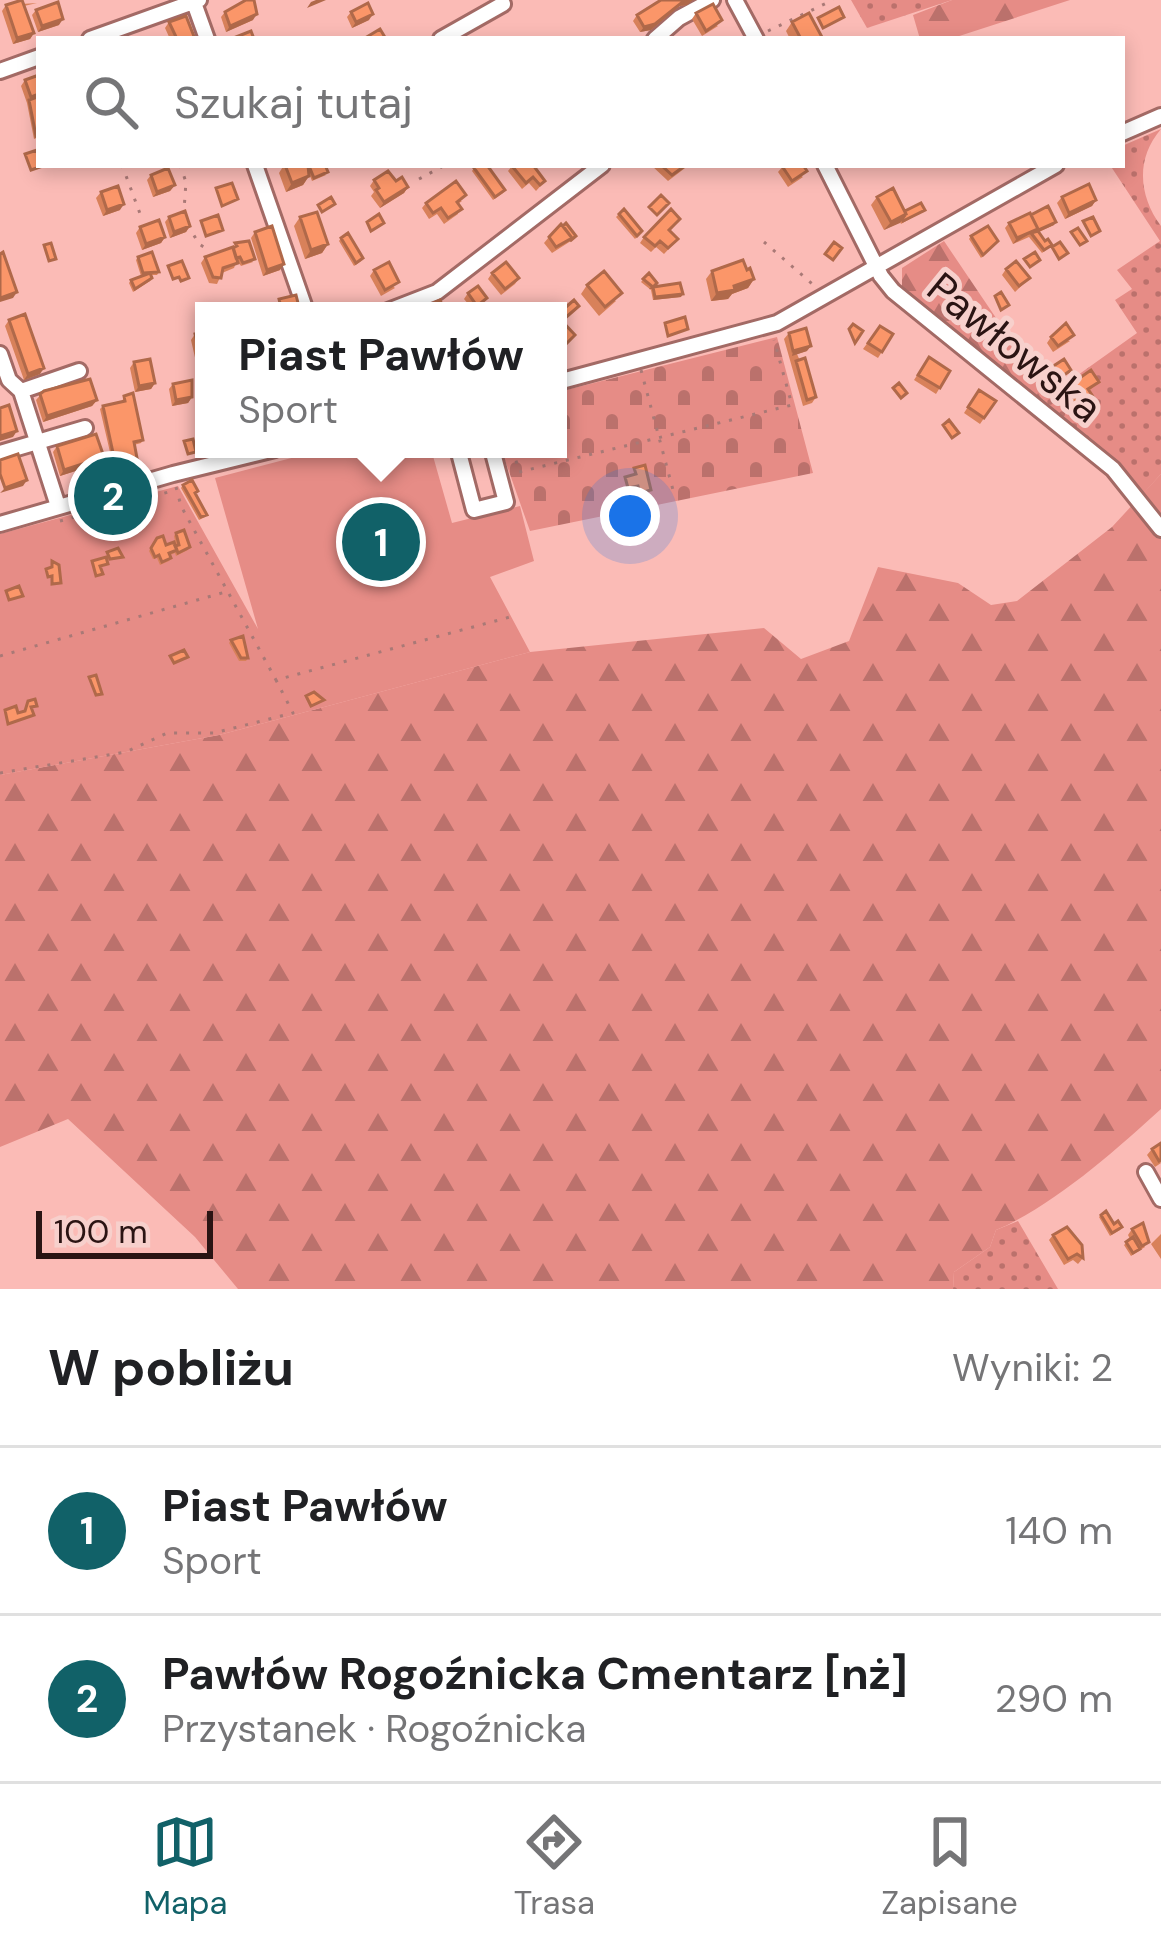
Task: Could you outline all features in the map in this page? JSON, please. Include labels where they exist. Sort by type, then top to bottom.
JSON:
[{"type":"street","points":[[659,36],[679,18],[712,0]]},
{"type":"street","points":[[735,0],[755,36]]},
{"type":"street","points":[[98,36],[195,1],[206,36]]},
{"type":"street","points":[[446,36],[503,4]]},
{"type":"street","points":[[0,71],[36,58]]},
{"type":"street","points":[[1125,132],[1161,116]]},
{"type":"street","points":[[256,168],[303,302]]},
{"type":"street","points":[[411,302],[437,292],[598,168]]},
{"type":"street","name":"Pawłowska","points":[[827,168],[881,276],[903,300],[1113,470],[1161,529]]},
{"type":"street","points":[[567,380],[757,330],[807,309],[1051,168]]},
{"type":"street","points":[[0,354],[12,391],[38,442],[58,506]]},
{"type":"street","points":[[12,391],[80,371]]},
{"type":"street","points":[[0,453],[85,428]]},
{"type":"street","points":[[0,524],[58,506],[175,482],[248,458]]},
{"type":"street","points":[[460,458],[474,510],[506,502],[494,458]]},
{"type":"street","points":[[1146,1172],[1161,1199]]},
{"type":"path","points":[[760,36],[833,0]]},
{"type":"path","points":[[123,168],[142,219]]},
{"type":"path","points":[[181,168],[186,182],[185,218],[207,249]]},
{"type":"path","points":[[419,179],[439,168]]},
{"type":"path","points":[[764,242],[819,291],[811,295]]},
{"type":"path","points":[[515,458],[519,472],[791,405],[774,340]]},
{"type":"path","points":[[641,368],[673,490]]},
{"type":"path","points":[[0,773],[126,752],[167,733],[214,733],[293,713],[175,482],[49,524]]},
{"type":"path","points":[[0,656],[230,591]]},
{"type":"path","points":[[276,680],[510,617]]},
{"type":"green space","points":[[851,0],[952,0],[867,28]]},
{"type":"green space","points":[[952,0],[1070,0],[959,36],[919,36],[913,15]]},
{"type":"green space","points":[[1161,129],[1147,152],[1143,177],[1148,202],[1161,226],[1161,474],[1143,494],[1110,457],[1040,402],[1137,333],[1115,300],[1132,289],[1117,270],[1160,241],[1112,168],[1125,168],[1125,145]]},
{"type":"green space","points":[[944,241],[1021,355],[1053,393],[1040,402],[902,287],[902,268]]},
{"type":"green space","points":[[777,337],[813,473],[530,531],[504,458],[567,458],[567,390]]},
{"type":"green space","points":[[292,458],[434,458],[452,523],[520,506],[534,561],[490,577],[530,652],[219,735],[0,775],[0,534],[178,486],[258,629],[215,478]]},
{"type":"green space","points":[[1161,474],[1161,1109],[1061,1192],[996,1230],[990,1247],[954,1272],[953,1289],[238,1289],[195,1237],[68,1119],[0,1147],[0,775],[219,735],[530,652],[764,628],[801,659],[849,641],[878,567],[958,583],[991,605],[1017,601],[1112,527]]},
{"type":"green space","points":[[1018,1221],[1058,1289],[953,1289],[954,1272],[990,1247],[996,1230]]},
{"type":"building","points":[[22,0],[34,33],[17,38],[6,5]]},
{"type":"building","points":[[254,0],[257,14],[230,26],[225,12]]},
{"type":"building","points":[[661,0],[685,0],[644,27],[637,15]]},
{"type":"building","points":[[58,2],[63,19],[42,26],[36,10]]},
{"type":"building","points":[[368,3],[373,14],[356,22],[351,12]]},
{"type":"building","points":[[713,4],[722,20],[706,31],[696,13]]},
{"type":"building","points":[[839,7],[844,17],[823,28],[818,18]]},
{"type":"building","points":[[809,13],[821,36],[799,36],[792,22]]},
{"type":"building","points":[[186,16],[194,36],[176,36],[169,22]]},
{"type":"building","points":[[36,76],[36,95],[31,97],[25,80]]},
{"type":"building","points":[[36,97],[36,136],[29,100]]},
{"type":"building","points":[[36,150],[37,168],[31,170],[25,154]]},
{"type":"building","points":[[168,168],[175,185],[157,192],[151,175]]},
{"type":"building","points":[[286,168],[308,168],[309,176],[292,183]]},
{"type":"building","points":[[310,168],[326,168],[328,172],[314,178]]},
{"type":"building","points":[[474,168],[489,168],[505,190],[495,197]]},
{"type":"building","points":[[514,168],[535,168],[545,181],[540,185],[533,177],[526,183]]},
{"type":"building","points":[[783,168],[805,168],[807,171],[792,181]]},
{"type":"building","points":[[388,171],[396,181],[402,177],[408,187],[384,202],[374,180]]},
{"type":"building","points":[[456,181],[466,195],[457,202],[462,209],[448,218],[441,208],[433,213],[426,203]]},
{"type":"building","points":[[232,183],[238,199],[222,206],[216,188]]},
{"type":"building","points":[[1089,184],[1096,200],[1069,213],[1062,197]]},
{"type":"building","points":[[118,186],[124,204],[107,210],[101,192]]},
{"type":"building","points":[[893,188],[906,214],[891,222],[877,197]]},
{"type":"building","points":[[661,195],[669,203],[657,215],[649,207]]},
{"type":"building","points":[[331,197],[335,204],[322,212],[318,205]]},
{"type":"building","points":[[921,203],[925,210],[903,221],[905,211]]},
{"type":"building","points":[[1048,206],[1056,222],[1036,231],[1031,215]]},
{"type":"building","points":[[624,209],[642,231],[637,236],[619,214]]},
{"type":"building","points":[[671,209],[680,219],[669,230],[678,239],[668,248],[660,241],[655,246],[644,237]]},
{"type":"building","points":[[185,211],[190,226],[174,232],[169,217]]},
{"type":"building","points":[[317,212],[328,244],[311,250],[300,217]]},
{"type":"building","points":[[1030,213],[1038,229],[1017,238],[1009,223]]},
{"type":"building","points":[[379,214],[384,223],[371,231],[367,222]]},
{"type":"building","points":[[218,215],[223,230],[206,236],[201,221]]},
{"type":"building","points":[[1093,217],[1100,231],[1091,236],[1083,221]]},
{"type":"building","points":[[159,220],[165,237],[146,244],[140,227]]},
{"type":"building","points":[[561,224],[572,238],[556,247],[549,237]]},
{"type":"building","points":[[272,226],[284,264],[267,270],[255,232]]},
{"type":"building","points":[[988,226],[998,241],[983,255],[971,236]]},
{"type":"building","points":[[1078,228],[1087,241],[1080,245],[1071,232]]},
{"type":"building","points":[[1038,231],[1052,245],[1044,250],[1031,233]]},
{"type":"building","points":[[348,233],[363,258],[356,263],[341,238]]},
{"type":"building","points":[[249,241],[255,259],[243,263],[233,248],[235,243]]},
{"type":"building","points":[[834,242],[842,248],[833,260],[825,254]]},
{"type":"building","points":[[1060,242],[1068,253],[1059,259],[1052,247]]},
{"type":"building","points":[[51,243],[56,259],[49,261],[44,245]]},
{"type":"building","points":[[233,247],[238,263],[223,268],[221,278],[213,277],[205,257]]},
{"type":"building","points":[[3,252],[17,292],[0,298],[0,254]]},
{"type":"building","points":[[152,252],[159,272],[143,273],[138,257]]},
{"type":"building","points":[[1035,252],[1040,260],[1030,267],[1024,259]]},
{"type":"building","points":[[743,260],[754,279],[717,293],[712,271]]},
{"type":"building","points":[[182,261],[189,278],[173,279],[168,266]]},
{"type":"building","points":[[1016,261],[1030,278],[1019,286],[1006,269]]},
{"type":"building","points":[[389,262],[399,282],[385,290],[374,270]]},
{"type":"building","points":[[506,262],[519,278],[505,289],[492,273]]},
{"type":"building","points":[[604,271],[622,293],[605,307],[587,285]]},
{"type":"building","points":[[150,273],[152,278],[135,289],[131,280]]},
{"type":"building","points":[[680,283],[683,294],[655,297],[653,287]]},
{"type":"building","points":[[478,286],[487,298],[474,302],[468,293]]},
{"type":"building","points":[[1001,292],[1009,305],[1001,310],[995,296]]},
{"type":"building","points":[[574,300],[579,306],[567,316],[567,306]]},
{"type":"building","points":[[25,314],[44,368],[28,374],[9,320]]},
{"type":"building","points":[[685,317],[688,329],[668,336],[665,323]]},
{"type":"building","points":[[1066,323],[1074,335],[1058,346],[1051,337]]},
{"type":"building","points":[[853,324],[863,331],[855,343],[849,329]]},
{"type":"building","points":[[880,326],[893,334],[882,352],[868,343]]},
{"type":"building","points":[[806,328],[811,346],[793,351],[789,333]]},
{"type":"building","points":[[929,357],[950,371],[940,388],[918,375]]},
{"type":"building","points":[[805,358],[816,397],[807,400],[796,361]]},
{"type":"building","points":[[150,359],[155,383],[139,386],[134,362]]},
{"type":"building","points":[[1064,359],[1071,370],[1060,378],[1052,367]]},
{"type":"building","points":[[1091,370],[1099,382],[1088,389],[1094,398],[1083,405],[1071,384]]},
{"type":"building","points":[[90,379],[97,400],[47,416],[40,394]]},
{"type":"building","points":[[192,380],[192,397],[176,400],[173,384]]},
{"type":"building","points":[[899,383],[907,393],[901,398],[893,388]]},
{"type":"building","points":[[979,390],[996,401],[984,418],[968,407]]},
{"type":"building","points":[[133,393],[143,440],[134,442],[137,458],[115,462],[103,406],[125,401],[124,396]]},
{"type":"building","points":[[9,405],[17,431],[0,436],[0,408]]},
{"type":"building","points":[[949,420],[959,433],[952,438],[943,425]]},
{"type":"building","points":[[96,434],[104,457],[64,470],[57,446]]},
{"type":"building","points":[[193,439],[195,452],[188,454],[184,441]]},
{"type":"building","points":[[18,454],[27,480],[5,488],[0,460]]},
{"type":"building","points":[[645,465],[651,490],[640,493],[638,486],[628,488],[625,477]]},
{"type":"building","points":[[192,480],[207,515],[201,517],[183,485]]},
{"type":"building","points":[[184,530],[190,547],[178,553],[176,533]]},
{"type":"building","points":[[163,536],[166,545],[174,542],[177,550],[162,562],[151,548]]},
{"type":"building","points":[[118,548],[123,557],[110,559],[107,552]]},
{"type":"building","points":[[106,557],[108,564],[100,566],[103,574],[96,576],[92,561]]},
{"type":"building","points":[[52,561],[59,565],[61,583],[52,584],[52,576],[48,577],[46,569]]},
{"type":"building","points":[[19,586],[23,596],[9,600],[6,591]]},
{"type":"building","points":[[243,636],[248,658],[241,658],[231,640]]},
{"type":"building","points":[[184,650],[188,657],[174,663],[170,656]]},
{"type":"building","points":[[96,675],[102,694],[96,695],[89,677]]},
{"type":"building","points":[[314,692],[324,700],[311,706],[306,696]]},
{"type":"building","points":[[35,699],[34,715],[8,724],[5,710],[16,706],[18,713],[25,711],[28,701]]},
{"type":"building","points":[[1161,1143],[1161,1160],[1159,1161],[1152,1149]]},
{"type":"building","points":[[1106,1211],[1122,1227],[1112,1233],[1101,1215]]},
{"type":"building","points":[[1143,1223],[1149,1242],[1142,1246],[1132,1229]]},
{"type":"building","points":[[1067,1227],[1082,1245],[1083,1258],[1077,1254],[1068,1259],[1053,1235]]},
{"type":"building","points":[[1133,1237],[1140,1249],[1133,1253],[1126,1242]]},
{"type":"place","name":"Pawłów Rogoźnicka Cmentarz [nż]","points":[[113,496]]},
{"type":"place","name":"Piast Pawłów","points":[[381,542]]}]
